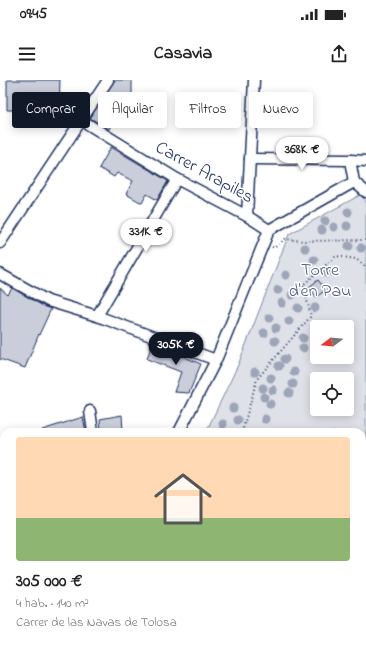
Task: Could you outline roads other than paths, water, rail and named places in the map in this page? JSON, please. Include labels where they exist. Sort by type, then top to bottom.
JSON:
[{"type":"street","points":[[90,107],[108,80]]},
{"type":"street","points":[[247,216],[254,80]]},
{"type":"street","name":"Carrer Arapiles","points":[[90,126],[177,179],[247,216],[269,230]]},
{"type":"street","points":[[0,243],[76,128]]},
{"type":"street","points":[[250,160],[366,161]]},
{"type":"street","points":[[350,160],[354,182],[366,192]]},
{"type":"street","points":[[97,316],[177,179]]},
{"type":"street","points":[[181,428],[216,360],[269,230],[354,182]]},
{"type":"street","points":[[0,274],[48,301],[97,316],[216,360]]},
{"type":"street","points":[[90,411],[92,428]]},
{"type":"park label","name":"Torre d'en Pau","points":[[320,281]]}]
